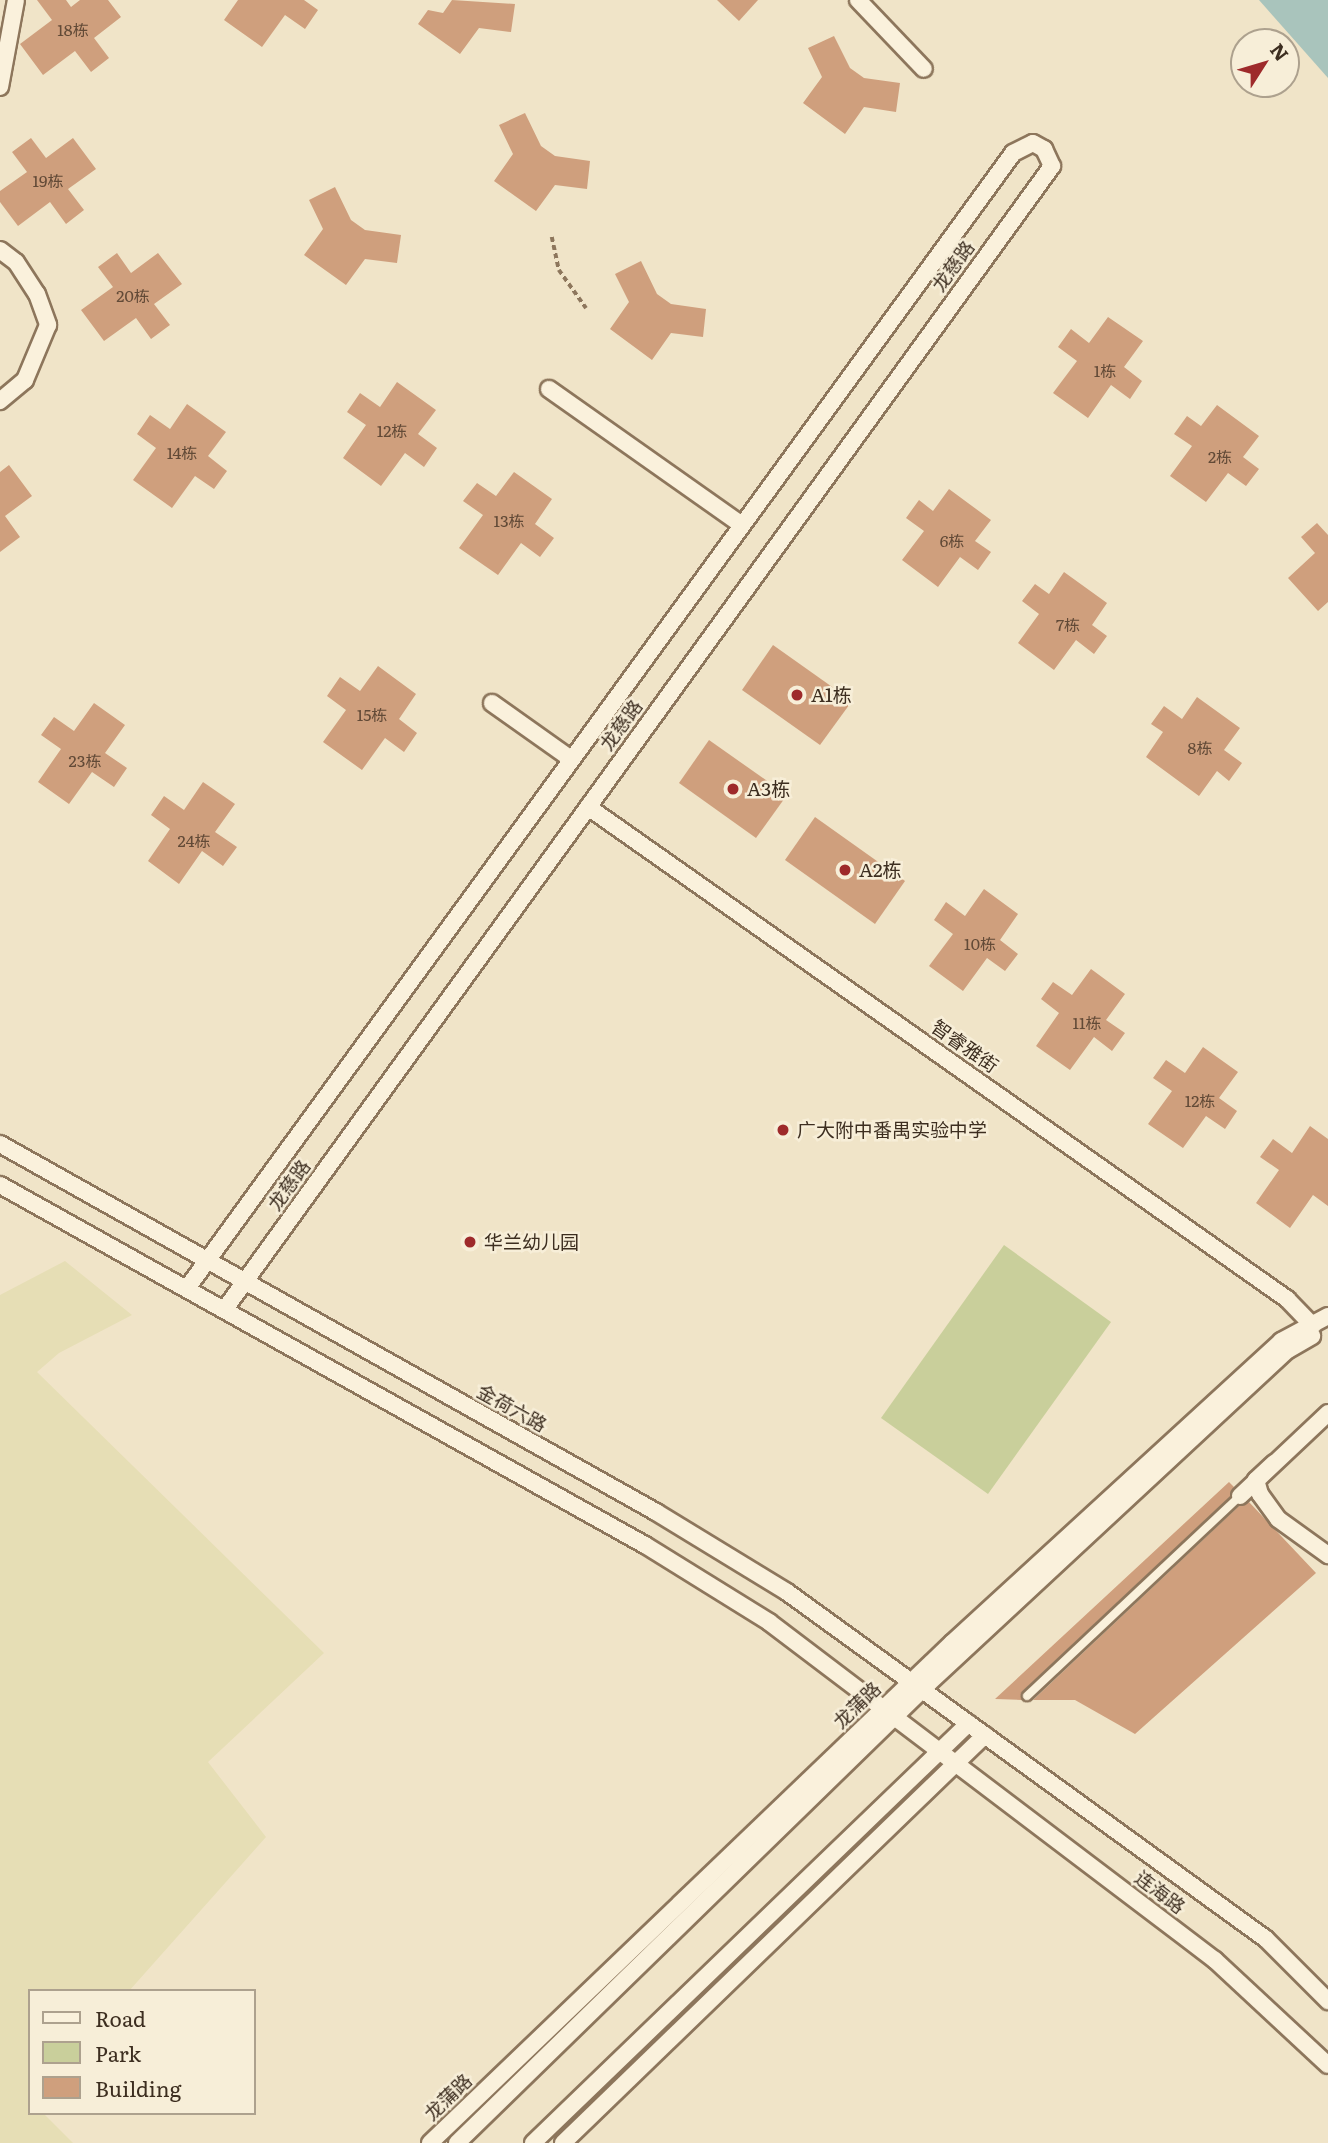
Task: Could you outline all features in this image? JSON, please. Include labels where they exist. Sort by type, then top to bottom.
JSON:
[{"type":"street","points":[[0,87],[16,0]]},
{"type":"street","points":[[858,0],[924,69]]},
{"type":"street","name":"龙慈路","points":[[188,1287],[1013,153],[1033,143],[1051,157],[1052,166],[225,1309]]},
{"type":"street","points":[[0,250],[16,262],[37,294],[48,325],[25,380],[0,401]]},
{"type":"street","points":[[549,388],[742,525]]},
{"type":"street","points":[[492,703],[572,759]]},
{"type":"street","name":"智睿雅街","points":[[588,807],[1287,1299],[1320,1326]]},
{"type":"street","name":"金荷六路","points":[[0,1144],[656,1512],[787,1592],[985,1735]]},
{"type":"street","points":[[0,1185],[188,1287],[645,1545],[769,1622],[956,1764]]},
{"type":"street","name":"龙蒲路","points":[[430,2143],[1281,1341],[1320,1326],[1328,1316]]},
{"type":"street","points":[[1240,1496],[1328,1413]]},
{"type":"street","points":[[1256,1480],[1260,1494],[1278,1519],[1328,1555]]},
{"type":"street","name":"龙蒲路","points":[[457,2143],[889,1713]]},
{"type":"street","points":[[533,2143],[969,1723]]},
{"type":"street","points":[[563,2143],[985,1735]]},
{"type":"street","name":"连海路","points":[[985,1735],[1266,1939],[1328,2001]]},
{"type":"street","name":"连海路","points":[[956,1764],[1215,1960],[1328,2065]]},
{"type":"lane","points":[[1027,1696],[1240,1496]]},
{"type":"path","points":[[552,237],[559,270],[586,308]]},
{"type":"shaded area","points":[[65,1261],[132,1315],[59,1353],[37,1372],[324,1653],[208,1762],[266,1837],[131,1989],[28,1989],[28,2115],[45,2115],[73,2143],[0,2143],[0,1295]]},
{"type":"green space","points":[[1004,1245],[1111,1322],[988,1494],[881,1418]]},
{"type":"water","points":[[1259,0],[1328,0],[1328,78],[1300,46],[1300,28],[1284,28]]},
{"type":"building","points":[[37,0],[66,0],[71,7],[80,0],[108,0],[121,17],[94,38],[109,58],[91,72],[75,51],[43,75],[20,44],[52,20]]},
{"type":"building","points":[[238,0],[304,0],[318,10],[305,29],[285,15],[262,47],[224,20]]},
{"type":"building","points":[[452,0],[515,4],[511,32],[479,28],[460,54],[418,24],[428,10],[443,13]]},
{"type":"building","points":[[717,0],[758,0],[739,21]]},
{"type":"building","points":[[834,36],[850,68],[864,78],[900,83],[896,112],[864,107],[845,134],[803,103],[822,77],[808,48]]},
{"type":"building","points":[[525,113],[541,146],[555,156],[590,161],[587,189],[555,185],[536,211],[494,181],[513,154],[499,125]]},
{"type":"building","points":[[31,138],[46,158],[73,138],[96,169],[68,189],[84,210],[66,224],[50,202],[18,226],[0,202],[0,191],[27,172],[12,152]]},
{"type":"building","points":[[335,187],[351,220],[365,230],[401,235],[397,263],[365,259],[346,285],[304,255],[323,229],[309,200]]},
{"type":"building","points":[[117,253],[131,273],[158,253],[182,284],[154,304],[170,325],[151,339],[136,318],[104,341],[81,310],[113,287],[98,267]]},
{"type":"building","points":[[641,261],[657,294],[671,304],[706,309],[703,337],[671,333],[652,360],[610,329],[629,302],[615,274]]},
{"type":"building","points":[[1108,317],[1143,341],[1124,367],[1142,381],[1130,399],[1111,385],[1088,418],[1053,393],[1077,361],[1058,347],[1071,329],[1089,343]]},
{"type":"building","points":[[397,382],[436,410],[418,434],[437,448],[424,467],[405,453],[381,486],[343,458],[366,425],[347,412],[360,393],[380,407]]},
{"type":"building","points":[[187,404],[226,432],[208,456],[227,471],[214,489],[195,476],[172,508],[133,480],[156,448],[137,434],[150,415],[170,429]]},
{"type":"building","points":[[1217,405],[1259,436],[1243,457],[1259,469],[1246,486],[1228,473],[1206,502],[1170,476],[1192,446],[1174,434],[1187,416],[1201,426]]},
{"type":"building","points":[[9,465],[32,496],[5,516],[20,537],[0,552],[0,472]]},
{"type":"building","points":[[514,472],[552,499],[535,524],[554,538],[540,557],[521,543],[498,575],[459,548],[483,515],[463,501],[477,483],[496,496]]},
{"type":"building","points":[[949,489],[991,520],[975,541],[991,552],[978,570],[960,557],[938,587],[902,560],[924,531],[906,518],[919,500],[933,511]]},
{"type":"building","points":[[1317,523],[1328,535],[1328,602],[1318,611],[1288,578],[1315,553],[1301,537]]},
{"type":"building","points":[[1064,572],[1107,603],[1092,625],[1107,636],[1094,654],[1076,640],[1054,670],[1018,643],[1039,614],[1022,601],[1035,584],[1049,594]]},
{"type":"building","name":"A1栋","points":[[773,645],[852,701],[820,745],[742,690]]},
{"type":"building","points":[[378,666],[416,694],[399,719],[417,733],[404,752],[385,738],[362,770],[323,742],[346,710],[327,696],[340,677],[360,691]]},
{"type":"building","points":[[1197,697],[1240,728],[1224,750],[1242,763],[1229,781],[1217,771],[1199,796],[1146,757],[1163,732],[1151,724],[1164,706],[1182,719]]},
{"type":"building","points":[[94,703],[125,725],[105,753],[127,768],[114,787],[92,772],[69,804],[38,782],[61,749],[41,735],[54,717],[74,731]]},
{"type":"building","name":"A3栋","points":[[709,740],[787,795],[756,838],[679,783]]},
{"type":"building","points":[[203,782],[235,804],[215,832],[237,847],[223,866],[202,851],[179,884],[148,861],[170,829],[151,815],[164,796],[184,810]]},
{"type":"building","name":"A2栋","points":[[815,817],[905,881],[875,924],[785,860]]},
{"type":"building","points":[[984,889],[1018,914],[1000,940],[1018,954],[1005,971],[987,958],[963,991],[929,966],[953,934],[934,920],[946,902],[965,916]]},
{"type":"building","points":[[1091,969],[1125,994],[1106,1020],[1125,1033],[1112,1051],[1094,1037],[1070,1070],[1036,1046],[1059,1013],[1041,999],[1053,982],[1072,995]]},
{"type":"building","points":[[1203,1047],[1238,1072],[1219,1098],[1237,1111],[1225,1129],[1206,1116],[1183,1148],[1148,1124],[1172,1091],[1153,1078],[1166,1060],[1185,1073]]},
{"type":"building","points":[[1310,1126],[1328,1139],[1328,1206],[1313,1195],[1290,1228],[1256,1203],[1279,1170],[1260,1157],[1273,1139],[1292,1153]]},
{"type":"building","points":[[1229,1482],[1234,1487],[1230,1497],[1023,1691],[1022,1700],[995,1699]]},
{"type":"building","points":[[1249,1502],[1316,1573],[1135,1734],[1075,1700],[1033,1700],[1239,1506]]},
{"type":"place","name":"A1栋","points":[[797,695]]},
{"type":"place","name":"A3栋","points":[[733,789]]},
{"type":"place","name":"A2栋","points":[[845,870]]},
{"type":"place","name":"广大附中番禺实验中学","points":[[783,1130]]},
{"type":"place","name":"华兰幼儿园","points":[[470,1242]]}]
